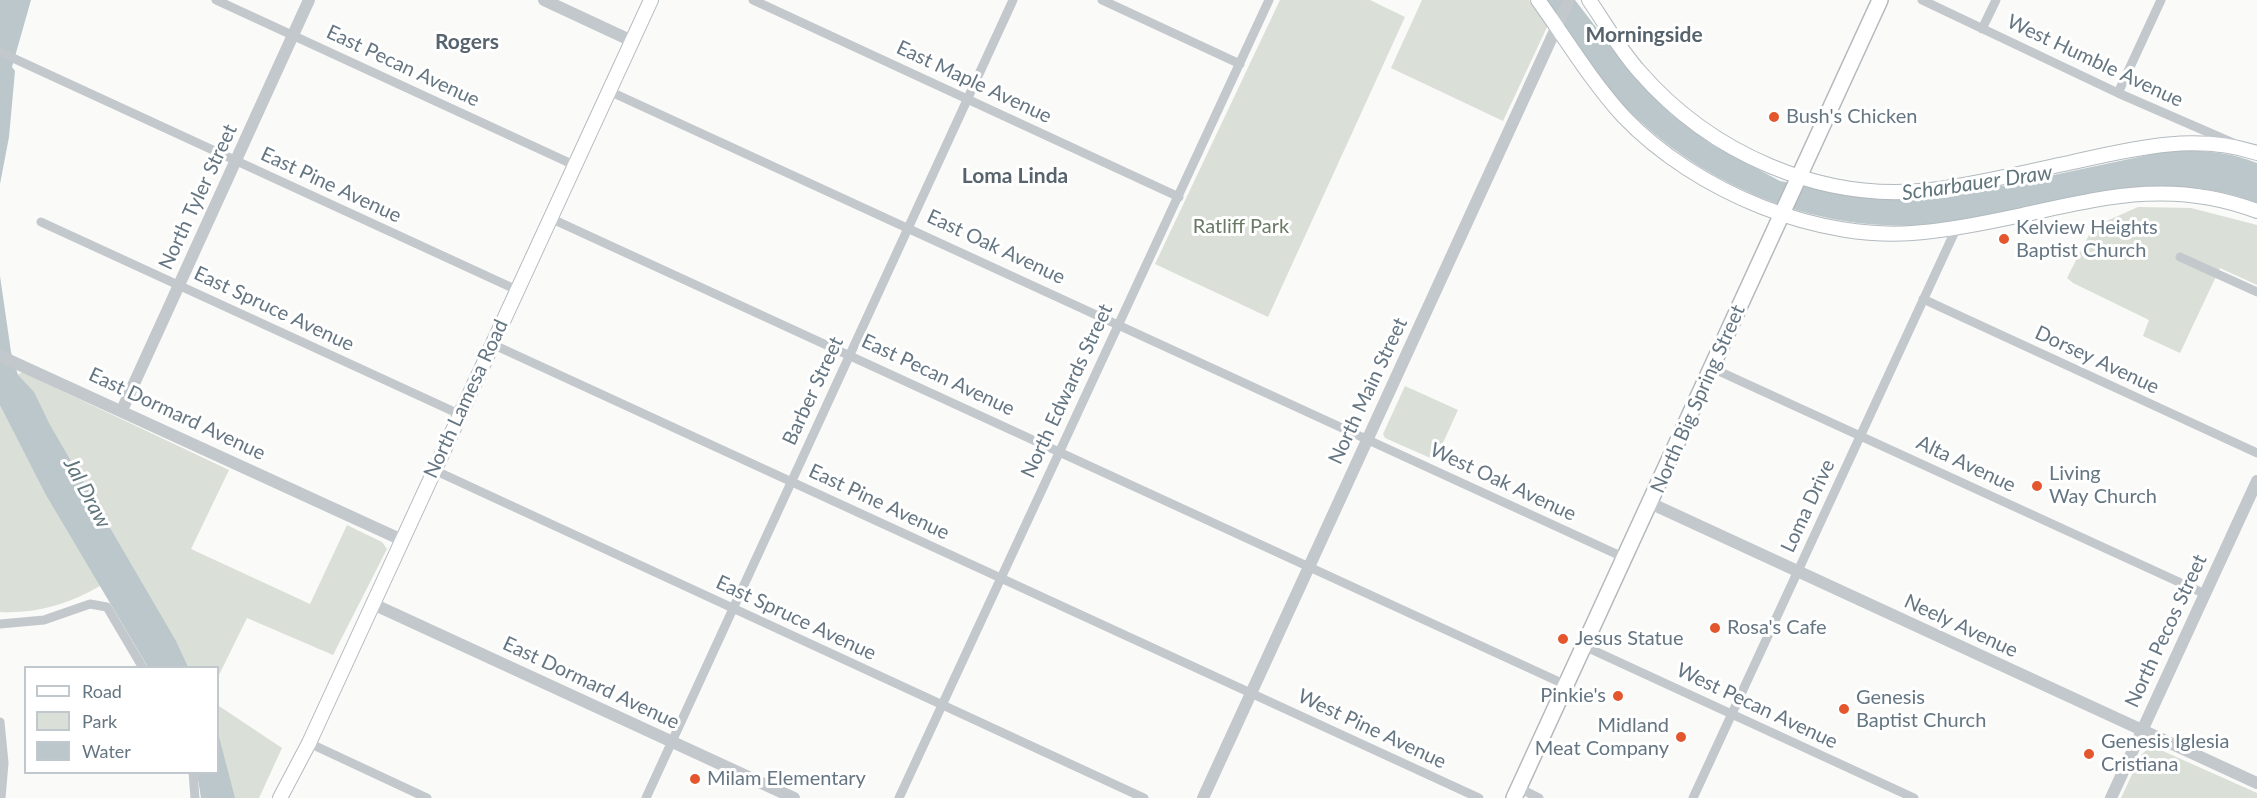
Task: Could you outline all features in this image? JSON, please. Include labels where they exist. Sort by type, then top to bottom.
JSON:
[{"type":"highway","name":"North Big Spring Street","points":[[1517,793],[1880,0]]},
{"type":"main road","name":"North Lamesa Road","points":[[280,798],[309,743],[651,0]]},
{"type":"main road","points":[[1538,0],[1612,103],[1657,147],[1710,182],[1783,214],[1819,224],[1862,231],[1905,233],[1956,229],[2106,196],[2138,193],[2192,195],[2257,211]]},
{"type":"main road","points":[[1589,0],[1638,70],[1676,109],[1731,148],[1799,177],[1865,189],[1925,190],[1971,183],[2158,144],[2216,144],[2256,152]]},
{"type":"street","name":"East Pecan Avenue","points":[[216,0],[574,165]]},
{"type":"street","name":"North Tyler Street","points":[[122,410],[309,0]]},
{"type":"street","points":[[544,0],[632,41]]},
{"type":"street","name":"East Maple Avenue","points":[[753,0],[1179,196]]},
{"type":"street","name":"Barber Street","points":[[646,798],[1013,0]]},
{"type":"street","points":[[1102,0],[1240,64]]},
{"type":"street","name":"North Edwards Street","points":[[899,798],[1269,0]]},
{"type":"street","name":"North Main Street","points":[[1203,798],[1569,0]]},
{"type":"street","name":"West Humble Avenue","points":[[1922,0],[2118,93],[2256,152]]},
{"type":"street","points":[[1982,29],[1996,0]]},
{"type":"street","points":[[2118,93],[2161,0]]},
{"type":"street","name":"East Pine Avenue","points":[[0,52],[517,290]]},
{"type":"street","name":"East Oak Avenue","points":[[609,91],[1367,440]]},
{"type":"street","name":"East Pecan Avenue","points":[[550,218],[1310,566]]},
{"type":"street","name":"East Spruce Avenue","points":[[41,222],[459,414]]},
{"type":"street","name":"Loma Drive","points":[[1693,798],[1956,229]]},
{"type":"street","points":[[2180,257],[2257,292]]},
{"type":"street","name":"Dorsey Avenue","points":[[1923,299],[2257,453]]},
{"type":"street","name":"East Pine Avenue","points":[[492,344],[1250,693]]},
{"type":"street","name":"East Dormard Avenue","points":[[0,356],[402,540]]},
{"type":"street","name":"Alta Avenue","points":[[1712,368],[2205,594]]},
{"type":"street","name":"West Oak Avenue","points":[[1367,440],[1625,558]]},
{"type":"street","name":"East Spruce Avenue","points":[[434,470],[1144,798]]},
{"type":"street","name":"North Pecos Street","points":[[2111,798],[2257,481]]},
{"type":"street","name":"Neely Avenue","points":[[1650,503],[2257,783]]},
{"type":"street","points":[[1310,566],[1566,685]]},
{"type":"street","points":[[0,624],[44,620],[90,604],[107,607],[141,666]]},
{"type":"street","name":"East Dormard Avenue","points":[[373,604],[794,798]]},
{"type":"street","name":"West Pecan Avenue","points":[[1584,646],[1914,798]]},
{"type":"street","name":"West Pine Avenue","points":[[1250,693],[1479,798]]},
{"type":"street","points":[[0,722],[4,763],[1,798]]},
{"type":"street","points":[[309,743],[427,798]]},
{"type":"street","points":[[193,774],[195,798]]},
{"type":"street","points":[[1517,793],[1539,798]]},
{"type":"green space","name":"Ratliff Park","points":[[1280,0],[1370,0],[1405,17],[1268,317],[1155,264]]},
{"type":"green space","points":[[1422,0],[1529,0],[1548,25],[1503,121],[1391,68]]},
{"type":"green space","points":[[2138,207],[2191,208],[2257,225],[2257,285],[2220,268],[2180,353],[2143,336],[2149,320],[2067,278],[2093,227]]},
{"type":"green space","points":[[0,366],[17,375],[22,372],[229,470],[191,549],[310,604],[347,525],[382,542],[387,549],[333,655],[247,618],[219,675],[219,666],[147,666],[100,586],[64,603],[26,611],[0,612]]},
{"type":"green space","points":[[1405,386],[1458,410],[1435,460],[1385,438],[1383,434]]},
{"type":"green space","points":[[219,706],[282,748],[259,798],[201,798],[200,787],[216,774],[219,774]]},
{"type":"green space","points":[[2154,747],[2257,793],[2257,798],[2121,798],[2141,755],[2147,749]]},
{"type":"water","points":[[0,0],[31,0],[12,67],[15,71],[9,137],[0,184]]},
{"type":"water","points":[[1547,0],[1575,0],[1629,70],[1671,114],[1711,144],[1780,181],[1867,197],[1901,200],[1945,198],[2167,151],[2202,151],[2235,156],[2257,163],[2257,203],[2205,189],[2152,187],[2100,192],[1970,221],[1927,225],[1880,225],[1834,219],[1789,208],[1746,191],[1705,170],[1667,144],[1632,113],[1600,79]]},
{"type":"water","name":"Jal Draw","points":[[0,276],[11,352],[18,375],[34,392],[50,425],[176,641],[188,666],[147,666],[46,495],[0,405]]},
{"type":"water","points":[[219,737],[235,798],[201,798],[197,774],[219,774]]},
{"type":"place","name":"Bush's Chicken","points":[[1774,117]]},
{"type":"place","name":"Kelview Heights Baptist Church","points":[[2004,239]]},
{"type":"place","name":"Living Way Church","points":[[2037,486]]},
{"type":"place","name":"Rosa's Cafe","points":[[1715,628]]},
{"type":"place","name":"Jesus Statue","points":[[1563,639]]},
{"type":"place","name":"Pinkie's","points":[[1618,696]]},
{"type":"place","name":"Genesis Baptist Church","points":[[1844,709]]},
{"type":"place","name":"Midland Meat Company","points":[[1681,737]]},
{"type":"place","name":"Genesis Iglesia Cristiana","points":[[2089,754]]},
{"type":"place","name":"Milam Elementary","points":[[695,779]]},
{"type":"district","name":"Morningside","points":[[1644,35]]},
{"type":"district","name":"Rogers","points":[[467,42]]},
{"type":"district","name":"Loma Linda","points":[[1015,176]]},
{"type":"water label","name":"Scharbauer Draw","points":[[1977,183]]}]
